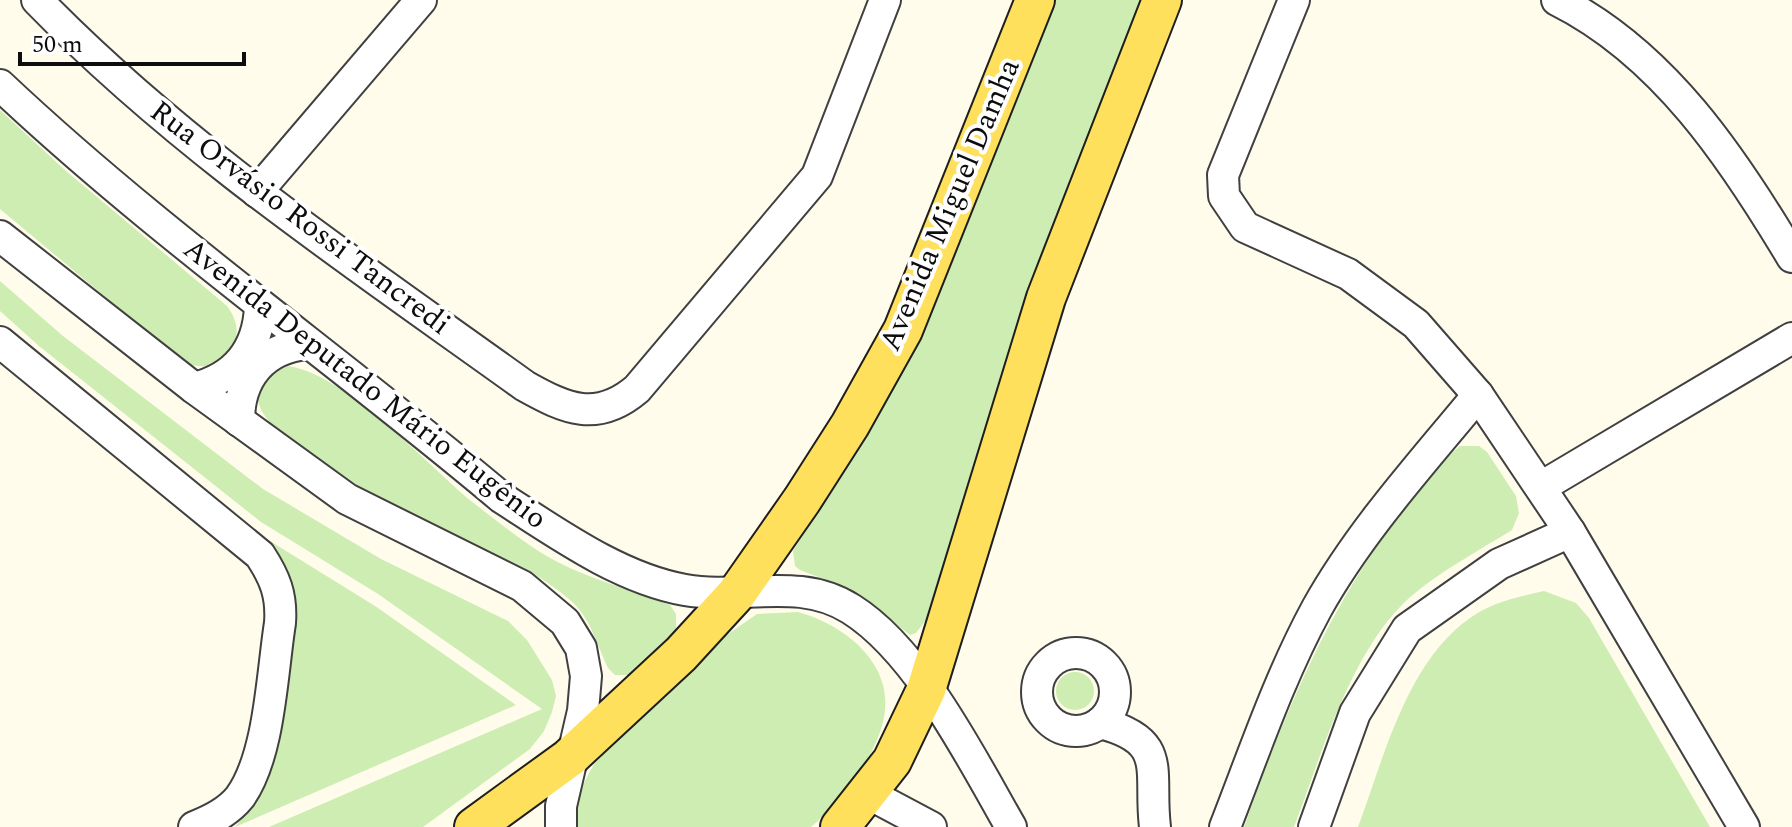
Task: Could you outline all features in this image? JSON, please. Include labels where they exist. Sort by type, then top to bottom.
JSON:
[{"type":"main road","name":"Avenida Miguel Damha","points":[[474,827],[569,758],[681,654],[737,593],[850,425],[903,330],[1035,0]]},
{"type":"main road","points":[[840,827],[892,761],[926,690],[1046,298],[1162,0]]},
{"type":"street","name":"Rua Orvásio Rossi Tancredi","points":[[37,0],[89,53],[257,192],[525,386],[560,406],[582,410],[614,404],[637,389],[817,176],[885,0]]},
{"type":"street","points":[[257,192],[421,0]]},
{"type":"street","points":[[1294,0],[1223,175],[1224,196],[1230,209],[1245,227],[1348,274],[1416,324],[1478,395],[1570,532],[1744,827]]},
{"type":"street","points":[[1557,0],[1584,13],[1656,70],[1743,175],[1792,257]]},
{"type":"street","name":"Avenida Deputado Mário Eugênio","points":[[0,85],[77,158],[260,307],[502,498],[588,551],[637,575],[685,590],[737,593],[775,588],[813,593],[849,607],[880,630],[926,690],[959,737],[1011,827]]},
{"type":"street","points":[[0,236],[194,388],[347,499],[522,586],[565,622],[581,648],[586,676],[583,711],[569,758],[561,827]]},
{"type":"street","points":[[194,388],[221,378],[244,359],[259,325],[260,307]]},
{"type":"street","points":[[1541,487],[1792,338]]},
{"type":"street","points":[[0,342],[260,555],[276,580],[281,604],[280,623],[261,745],[239,797],[219,816],[194,827]]},
{"type":"street","points":[[239,421],[242,390],[258,364],[280,349],[307,344]]},
{"type":"street","points":[[1225,827],[1281,683],[1318,607],[1375,521],[1478,395]]},
{"type":"street","points":[[1314,827],[1355,713],[1407,629],[1499,564],[1570,532]]},
{"type":"street","points":[[1112,720],[1148,749],[1155,767],[1155,827]]},
{"type":"street","points":[[869,794],[931,827]]},
{"type":"green space","points":[[1052,0],[1145,0],[997,389],[926,620],[916,633],[910,635],[850,589],[800,570],[795,566],[793,551],[874,420]]},
{"type":"green space","points":[[0,110],[66,171],[227,306],[237,332],[232,347],[220,361],[212,367],[187,365],[0,209]]},
{"type":"green space","points":[[0,281],[63,336],[263,489],[381,559],[508,621],[527,640],[552,680],[556,696],[544,731],[530,749],[423,827],[269,827],[542,709],[378,594],[261,522],[39,346],[0,311]]},
{"type":"green space","points":[[286,366],[307,371],[357,401],[471,501],[540,552],[587,575],[670,605],[676,614],[676,634],[635,675],[615,675],[608,668],[583,614],[556,588],[530,571],[348,480],[299,448],[266,417],[258,389]]},
{"type":"green space","points":[[1460,446],[1479,446],[1487,452],[1516,496],[1519,513],[1512,530],[1433,579],[1388,620],[1370,646],[1340,705],[1294,827],[1244,827],[1295,696],[1336,612],[1386,533],[1447,457]]},
{"type":"green space","points":[[270,541],[375,606],[516,705],[235,827],[250,808],[294,628],[296,607]]},
{"type":"green space","points":[[1544,591],[1576,603],[1589,618],[1710,827],[1358,827],[1388,742],[1413,686],[1429,660],[1448,637],[1478,612]]},
{"type":"green space","points":[[798,612],[833,627],[863,650],[875,666],[885,701],[883,722],[865,763],[819,820],[811,827],[571,827],[576,798],[594,764],[718,641],[757,614]]},
{"type":"green space","points":[[1075,672],[1088,678],[1094,691],[1088,704],[1075,710],[1062,704],[1056,691],[1062,678]]}]
